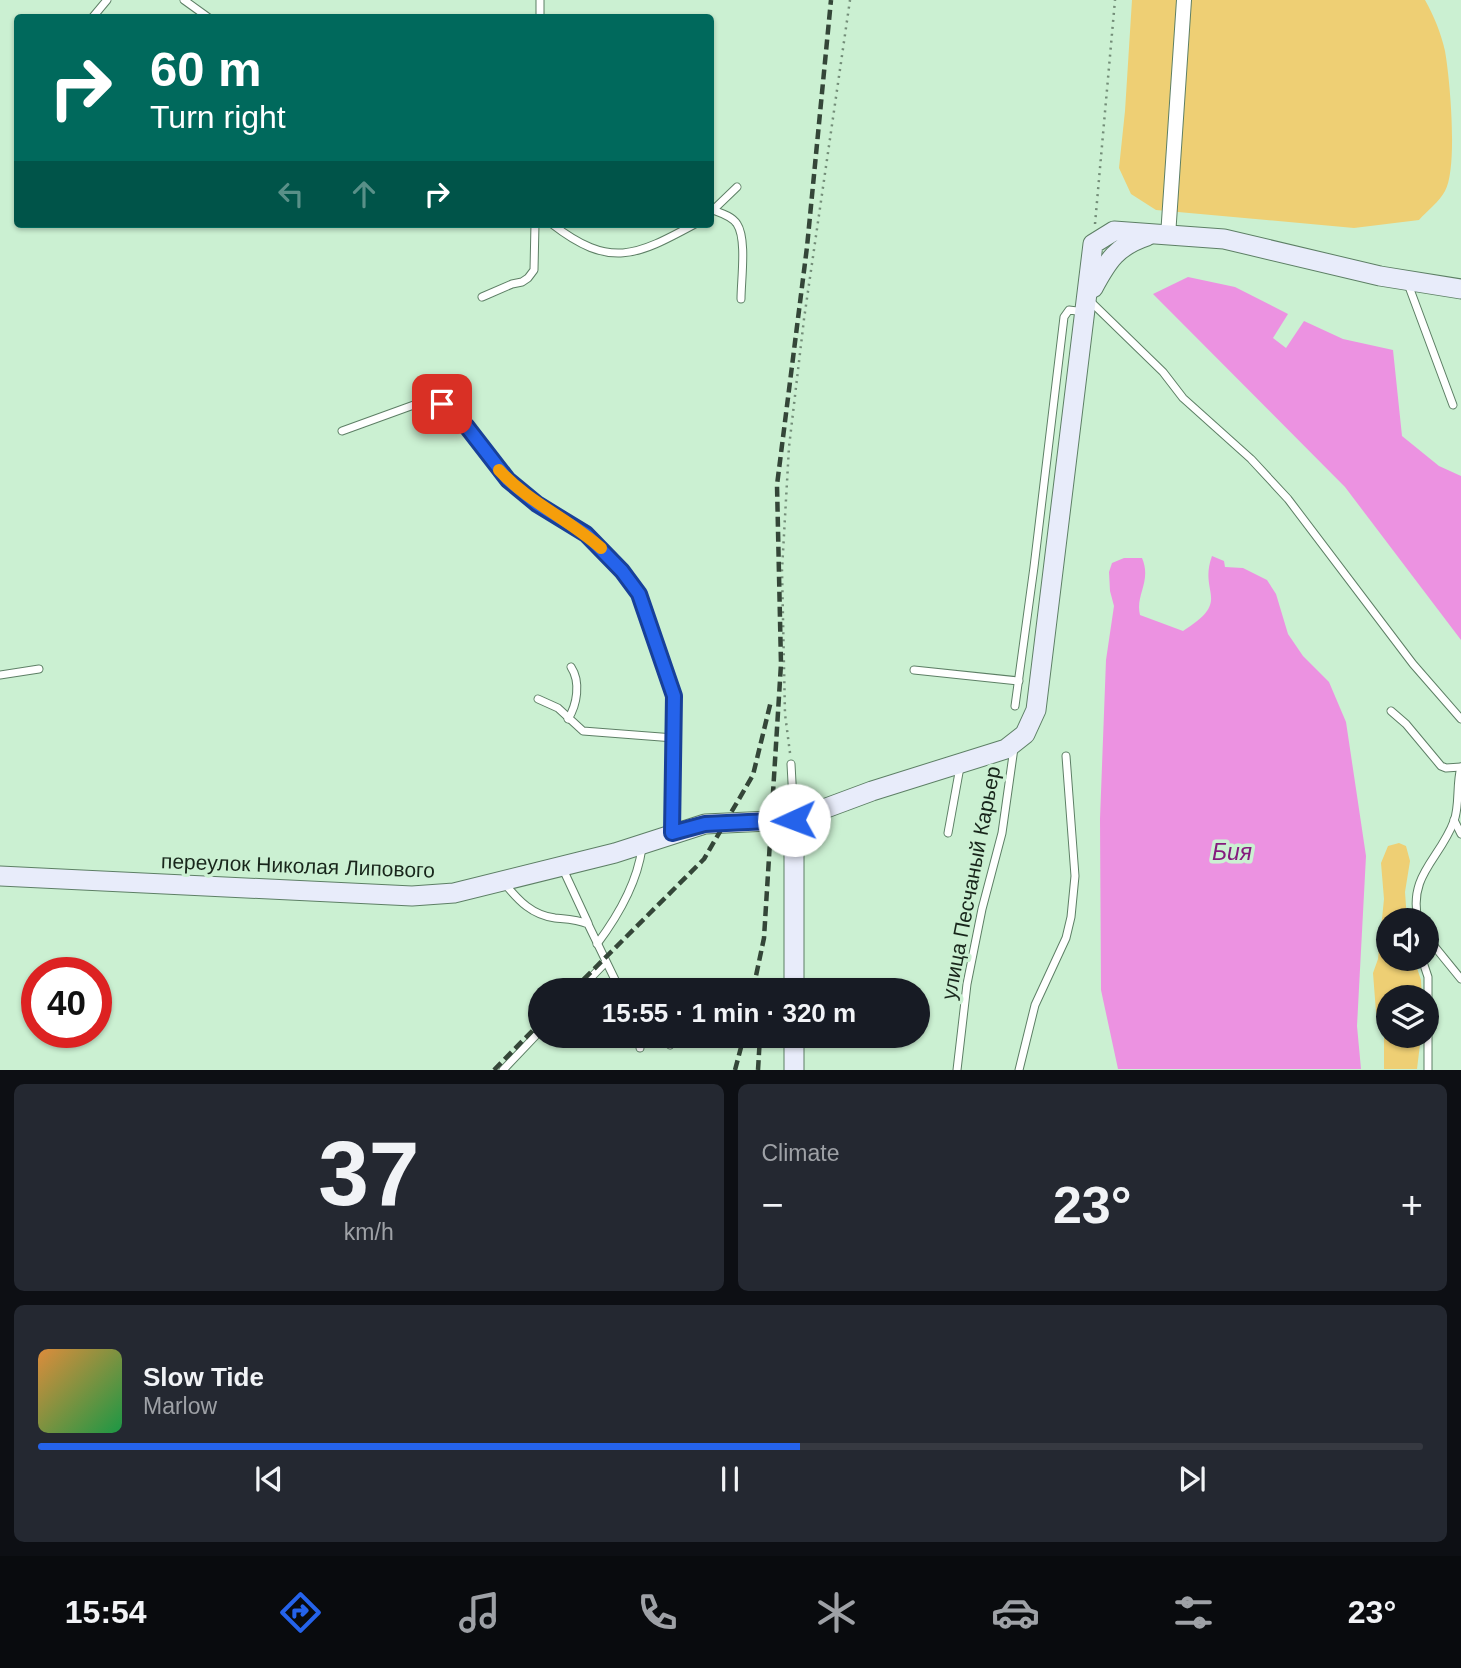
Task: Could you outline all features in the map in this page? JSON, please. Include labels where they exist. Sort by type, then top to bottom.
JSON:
[{"type":"street","points":[[1159,236],[1184,0]]},
{"type":"street","points":[[1015,744],[1025,734],[1036,710],[1093,244],[1114,231],[1224,239],[1407,280],[1461,289]]},
{"type":"street","points":[[1086,305],[1107,262],[1127,243],[1159,236]]},
{"type":"street","name":"переулок Николая Липового","points":[[0,876],[411,896],[454,892],[561,866],[716,822],[794,820],[1015,744]]},
{"type":"street","points":[[794,820],[794,978]]},
{"type":"street","points":[[794,1048],[794,1069]]},
{"type":"lane","points":[[95,14],[107,0]]},
{"type":"lane","points":[[184,0],[203,14]]},
{"type":"lane","points":[[714,209],[737,187]]},
{"type":"lane","points":[[714,212],[736,222],[739,228],[742,249],[741,299]]},
{"type":"lane","points":[[482,297],[522,282],[532,274],[535,228]]},
{"type":"lane","points":[[558,228],[586,246],[619,254],[635,252],[687,228]]},
{"type":"lane","points":[[1407,280],[1452,405]]},
{"type":"lane","points":[[1015,706],[1064,317],[1069,310],[1086,305],[1163,372],[1183,398],[1251,459],[1289,499],[1413,664],[1461,719]]},
{"type":"lane","points":[[342,432],[422,402],[442,404],[467,427],[495,466],[521,492],[595,543],[622,571],[643,603],[673,689],[672,833]]},
{"type":"lane","points":[[568,719],[573,711],[576,690],[576,680],[570,667]]},
{"type":"lane","points":[[0,675],[39,669]]},
{"type":"lane","points":[[914,670],[1019,681]]},
{"type":"lane","points":[[538,699],[558,708],[583,731],[674,738]]},
{"type":"lane","points":[[1391,711],[1406,724],[1441,766],[1461,767],[1454,820],[1419,884],[1415,897],[1416,908]]},
{"type":"lane","name":"улица Песчаный Карьер","points":[[957,1069],[964,1001],[982,909],[1002,833],[1015,744]]},
{"type":"lane","points":[[1019,1069],[1035,1005],[1066,938],[1071,917],[1075,876],[1066,756]]},
{"type":"lane","points":[[948,833],[961,763]]},
{"type":"lane","points":[[791,764],[794,820]]},
{"type":"lane","points":[[1454,820],[1461,834]]},
{"type":"lane","points":[[597,944],[625,900],[639,865],[642,844]]},
{"type":"lane","points":[[561,866],[614,978]]},
{"type":"lane","points":[[503,880],[518,899],[542,916],[588,924]]},
{"type":"lane","points":[[1439,952],[1461,979]]},
{"type":"lane","points":[[591,978],[606,963]]},
{"type":"lane","points":[[1426,971],[1428,1069]]},
{"type":"lane","points":[[503,1069],[528,1043]]},
{"type":"path","points":[[791,764],[785,714],[782,570],[789,447],[804,319],[850,0]]},
{"type":"path","points":[[1093,244],[1115,0]]},
{"type":"shaded area","points":[[1132,0],[1425,0],[1445,51],[1449,81],[1452,144],[1449,180],[1445,191],[1419,220],[1354,228],[1156,210],[1131,194],[1119,168]]},
{"type":"shaded area","points":[[1399,843],[1406,846],[1410,861],[1405,892],[1406,908],[1383,908],[1381,863],[1388,846]]},
{"type":"shaded area","points":[[1376,965],[1376,971],[1418,971],[1421,985],[1376,985],[1376,1012],[1373,973]]},
{"type":"shaded area","points":[[1384,1048],[1420,1048],[1417,1069],[1384,1069]]},
{"type":"water","points":[[1188,277],[1235,287],[1288,314],[1273,338],[1286,348],[1304,321],[1343,339],[1393,350],[1402,436],[1439,466],[1461,476],[1461,640],[1345,487],[1153,294]]},
{"type":"water","name":"Бия","points":[[1212,556],[1224,561],[1225,567],[1243,568],[1267,580],[1276,594],[1288,634],[1303,656],[1329,682],[1346,722],[1366,856],[1357,1026],[1361,1069],[1118,1069],[1101,990],[1100,819],[1106,660],[1114,606],[1109,572],[1112,563],[1124,558],[1142,558],[1145,574],[1140,615],[1183,631],[1207,612],[1211,596],[1209,569]]},
{"type":"railway","points":[[756,978],[764,938],[781,664],[777,485],[807,247],[831,0]]},
{"type":"railway","points":[[585,978],[704,859],[753,775],[771,701]]},
{"type":"railway","points":[[494,1070],[528,1035]]},
{"type":"railway","points":[[735,1070],[741,1048]]},
{"type":"railway","points":[[758,1070],[759,1048]]},
{"type":"slow traffic","points":[[499,470],[521,492],[586,534],[601,548]]},
{"type":"route","points":[[442,404],[455,413],[508,480],[537,504],[586,534],[622,571],[639,594],[674,696],[672,833],[727,821],[794,820]]}]
